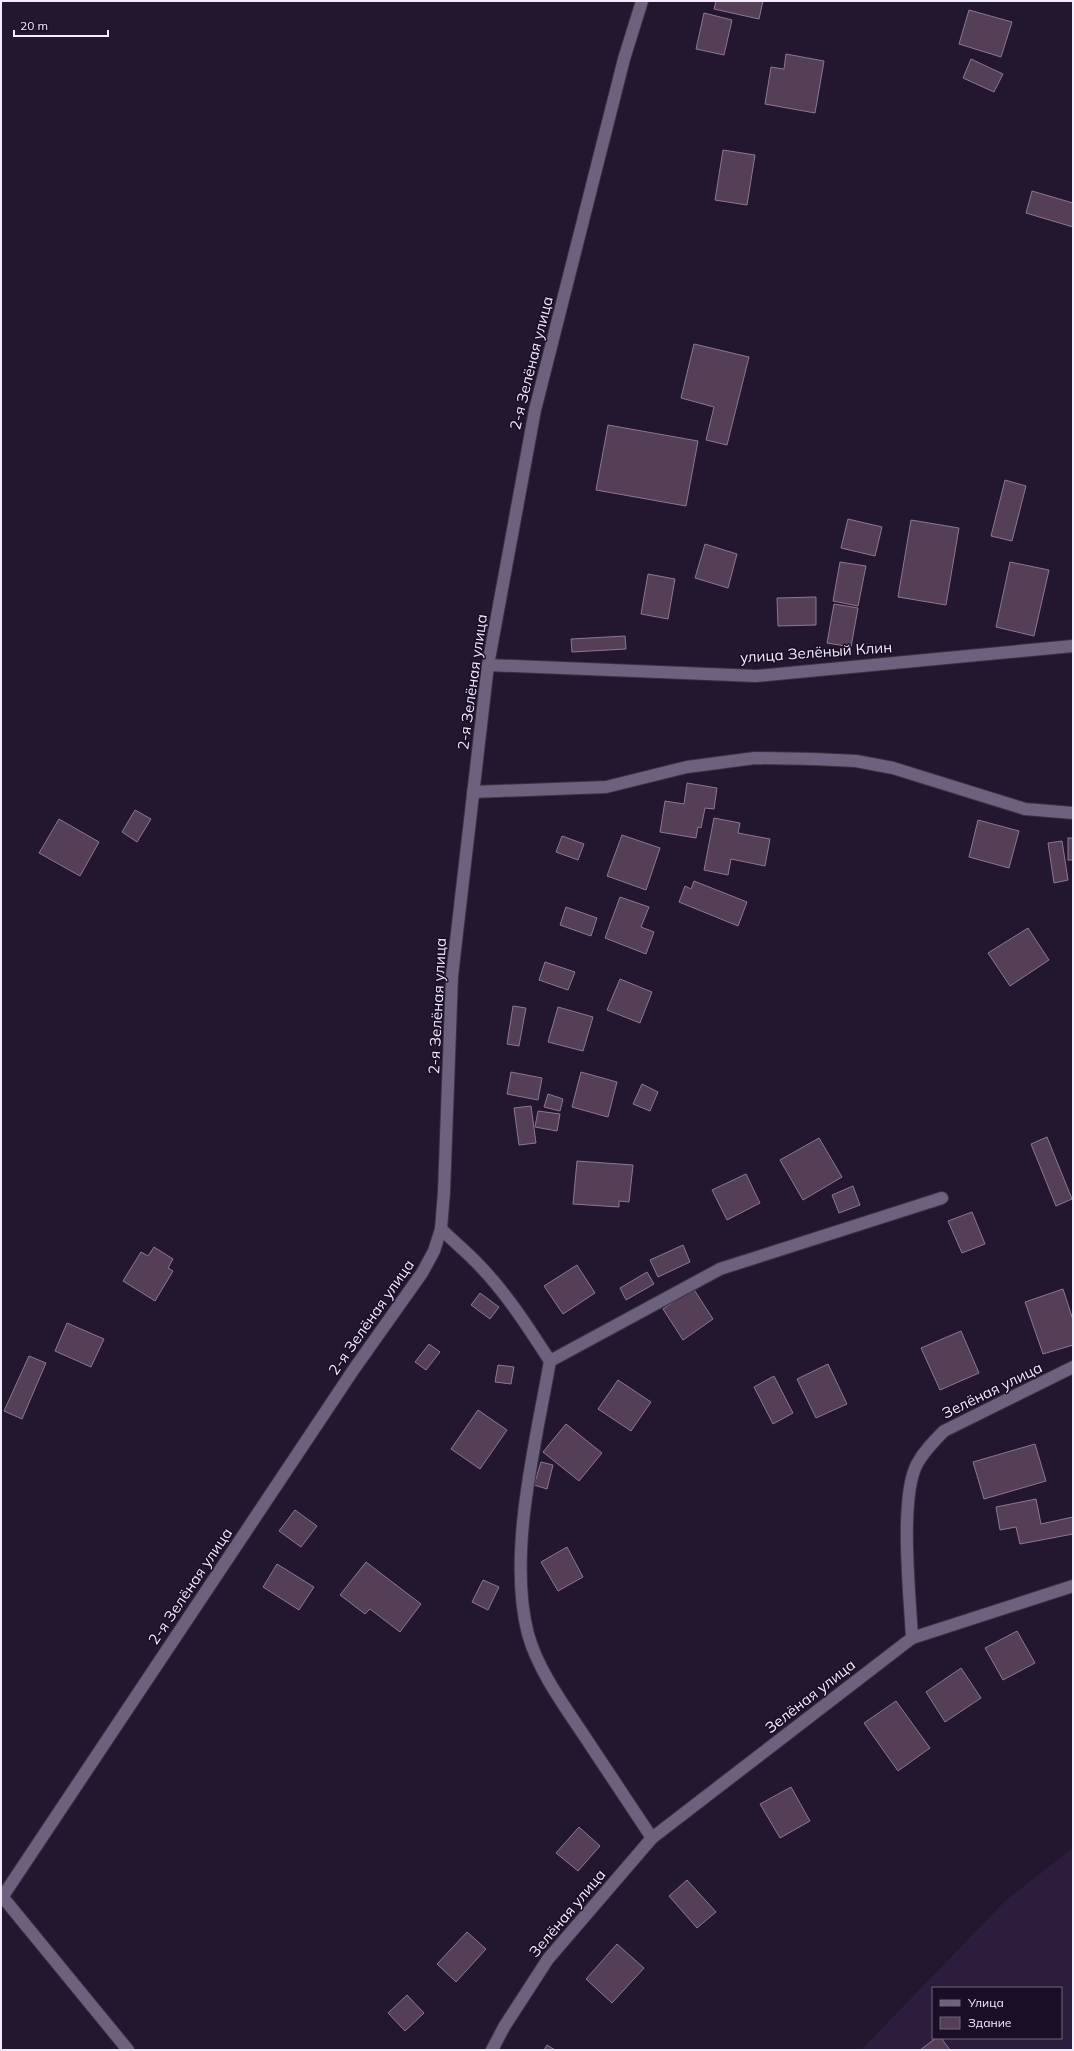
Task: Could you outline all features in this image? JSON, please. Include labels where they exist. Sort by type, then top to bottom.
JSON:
[{"type":"street","name":"2-я Зелёная улица","points":[[1,1897],[354,1369],[422,1273],[434,1251],[441,1229],[447,1145],[452,976],[488,665],[535,410],[622,66],[642,1]]},
{"type":"street","name":"улица Зелёный Клин","points":[[488,665],[756,676],[1073,646]]},
{"type":"street","points":[[473,792],[606,787],[687,767],[755,758],[814,759],[856,761],[893,768],[1025,808],[1073,813]]},
{"type":"street","points":[[550,1361],[720,1269],[942,1198]]},
{"type":"street","points":[[441,1229],[479,1264],[505,1295],[522,1316],[550,1361],[522,1532],[520,1564],[523,1609],[528,1635],[540,1664],[567,1709],[652,1838]]},
{"type":"street","name":"Зелёная улица","points":[[492,2050],[504,2027],[548,1959],[652,1838],[912,1638],[907,1516],[912,1479],[917,1465],[928,1447],[944,1431],[1073,1367]]},
{"type":"street","points":[[912,1638],[1073,1586]]},
{"type":"street","points":[[1,1897],[128,2050]]},
{"type":"shaded area","points":[[1073,1848],[1073,2050],[861,2050],[1006,1900]]},
{"type":"building","points":[[716,1],[763,1],[759,19],[714,9]]},
{"type":"building","points":[[969,10],[1012,22],[1001,57],[959,44]]},
{"type":"building","points":[[704,13],[732,20],[724,55],[696,49]]},
{"type":"building","points":[[786,54],[824,61],[815,113],[765,104],[771,67],[784,69]]},
{"type":"building","points":[[971,59],[1003,74],[994,92],[963,78]]},
{"type":"building","points":[[723,150],[755,155],[747,205],[715,200]]},
{"type":"building","points":[[1032,191],[1073,203],[1073,227],[1026,213]]},
{"type":"building","points":[[694,344],[749,357],[727,445],[706,440],[714,407],[681,398]]},
{"type":"building","points":[[608,425],[698,441],[686,506],[596,490]]},
{"type":"building","points":[[1005,480],[1026,486],[1012,541],[991,536]]},
{"type":"building","points":[[848,519],[882,527],[875,556],[841,548]]},
{"type":"building","points":[[911,520],[959,528],[946,605],[898,597]]},
{"type":"building","points":[[705,544],[737,554],[728,588],[695,578]]},
{"type":"building","points":[[840,562],[866,566],[858,606],[833,601]]},
{"type":"building","points":[[1010,562],[1049,570],[1034,636],[996,627]]},
{"type":"building","points":[[648,574],[675,579],[668,619],[641,614]]},
{"type":"building","points":[[816,597],[816,625],[778,626],[777,598]]},
{"type":"building","points":[[834,604],[858,608],[851,647],[827,643]]},
{"type":"building","points":[[625,636],[626,649],[572,652],[571,639]]},
{"type":"building","points":[[687,783],[717,788],[714,809],[705,808],[701,828],[698,827],[696,838],[660,832],[665,801],[684,804]]},
{"type":"building","points":[[135,810],[151,819],[137,842],[122,832]]},
{"type":"building","points":[[714,818],[740,823],[738,833],[770,839],[765,866],[731,859],[728,875],[704,870]]},
{"type":"building","points":[[59,819],[99,842],[80,876],[39,853]]},
{"type":"building","points":[[978,820],[1019,831],[1009,868],[969,857]]},
{"type":"building","points":[[622,835],[660,848],[646,890],[607,876]]},
{"type":"building","points":[[562,836],[584,844],[578,860],[556,852]]},
{"type":"building","points":[[1068,838],[1073,838],[1073,860],[1068,860]]},
{"type":"building","points":[[1062,841],[1068,880],[1054,883],[1048,843]]},
{"type":"building","points":[[694,881],[747,902],[738,926],[679,902],[685,886],[691,889]]},
{"type":"building","points":[[620,897],[649,907],[641,927],[654,932],[646,954],[605,938]]},
{"type":"building","points":[[566,907],[597,918],[591,936],[560,925]]},
{"type":"building","points":[[1028,928],[1049,960],[1010,986],[988,953]]},
{"type":"building","points":[[545,962],[575,972],[568,990],[539,980]]},
{"type":"building","points":[[620,979],[652,992],[640,1023],[607,1010]]},
{"type":"building","points":[[513,1006],[526,1008],[519,1046],[507,1044]]},
{"type":"building","points":[[558,1007],[593,1017],[583,1051],[548,1042]]},
{"type":"building","points":[[511,1072],[542,1078],[538,1100],[507,1094]]},
{"type":"building","points":[[581,1072],[617,1082],[608,1117],[572,1107]]},
{"type":"building","points":[[642,1084],[658,1092],[650,1111],[633,1104]]},
{"type":"building","points":[[548,1094],[563,1099],[560,1111],[544,1107]]},
{"type":"building","points":[[531,1106],[536,1143],[519,1145],[514,1108]]},
{"type":"building","points":[[538,1111],[560,1114],[557,1131],[535,1127]]},
{"type":"building","points":[[1047,1137],[1072,1199],[1056,1206],[1031,1144]]},
{"type":"building","points":[[819,1138],[842,1177],[803,1200],[780,1160]]},
{"type":"building","points":[[577,1161],[633,1165],[629,1202],[619,1201],[619,1207],[573,1204]]},
{"type":"building","points":[[746,1174],[760,1203],[727,1220],[712,1190]]},
{"type":"building","points":[[853,1186],[860,1205],[839,1213],[832,1195]]},
{"type":"building","points":[[972,1212],[985,1244],[962,1253],[948,1221]]},
{"type":"building","points":[[683,1245],[690,1262],[658,1277],[650,1260]]},
{"type":"building","points":[[154,1247],[173,1259],[168,1268],[173,1271],[155,1301],[123,1281],[141,1252],[148,1256]]},
{"type":"building","points":[[577,1265],[595,1293],[563,1314],[544,1286]]},
{"type":"building","points":[[647,1272],[654,1284],[626,1300],[620,1288]]},
{"type":"building","points":[[693,1288],[713,1319],[683,1340],[663,1309]]},
{"type":"building","points":[[1063,1289],[1073,1320],[1073,1345],[1043,1354],[1025,1302]]},
{"type":"building","points":[[480,1293],[499,1307],[490,1319],[471,1305]]},
{"type":"building","points":[[67,1323],[104,1339],[91,1367],[55,1351]]},
{"type":"building","points":[[961,1331],[979,1373],[940,1390],[921,1348]]},
{"type":"building","points":[[429,1344],[440,1352],[426,1370],[415,1362]]},
{"type":"building","points":[[29,1356],[46,1363],[22,1419],[4,1411]]},
{"type":"building","points":[[828,1364],[847,1404],[816,1418],[797,1379]]},
{"type":"building","points":[[498,1365],[514,1367],[511,1384],[495,1382]]},
{"type":"building","points":[[774,1376],[793,1413],[773,1424],[754,1387]]},
{"type":"building","points":[[618,1380],[651,1402],[631,1431],[598,1409]]},
{"type":"building","points":[[478,1410],[507,1430],[480,1469],[451,1449]]},
{"type":"building","points":[[566,1424],[602,1453],[579,1481],[543,1452]]},
{"type":"building","points":[[1035,1444],[1046,1481],[984,1499],[973,1462]]},
{"type":"building","points":[[541,1462],[553,1465],[547,1489],[534,1485]]},
{"type":"building","points":[[1036,1499],[1041,1524],[1073,1517],[1073,1534],[1020,1544],[1016,1527],[1000,1530],[996,1507]]},
{"type":"building","points":[[295,1510],[317,1526],[301,1547],[279,1531]]},
{"type":"building","points":[[567,1547],[583,1577],[558,1591],[541,1562]]},
{"type":"building","points":[[366,1562],[421,1604],[400,1632],[370,1609],[365,1614],[340,1595]]},
{"type":"building","points":[[277,1564],[314,1587],[299,1610],[263,1587]]},
{"type":"building","points":[[483,1580],[499,1587],[488,1610],[472,1602]]},
{"type":"building","points":[[1017,1631],[1035,1663],[1003,1680],[985,1648]]},
{"type":"building","points":[[961,1668],[981,1698],[945,1722],[926,1692]]},
{"type":"building","points":[[896,1701],[930,1748],[898,1771],[864,1723]]},
{"type":"building","points":[[791,1787],[810,1821],[780,1838],[760,1804]]},
{"type":"building","points":[[579,1827],[600,1846],[578,1871],[556,1853]]},
{"type":"building","points":[[687,1880],[716,1912],[697,1928],[669,1896]]},
{"type":"building","points":[[467,1932],[486,1949],[456,1982],[437,1964]]},
{"type":"building","points":[[617,1944],[644,1968],[612,2003],[586,1979]]},
{"type":"building","points":[[407,1995],[424,2013],[405,2031],[388,2013]]},
{"type":"building","points":[[935,2039],[942,2039],[950,2050],[920,2050]]},
{"type":"building","points":[[547,2045],[555,2050],[544,2050]]}]
